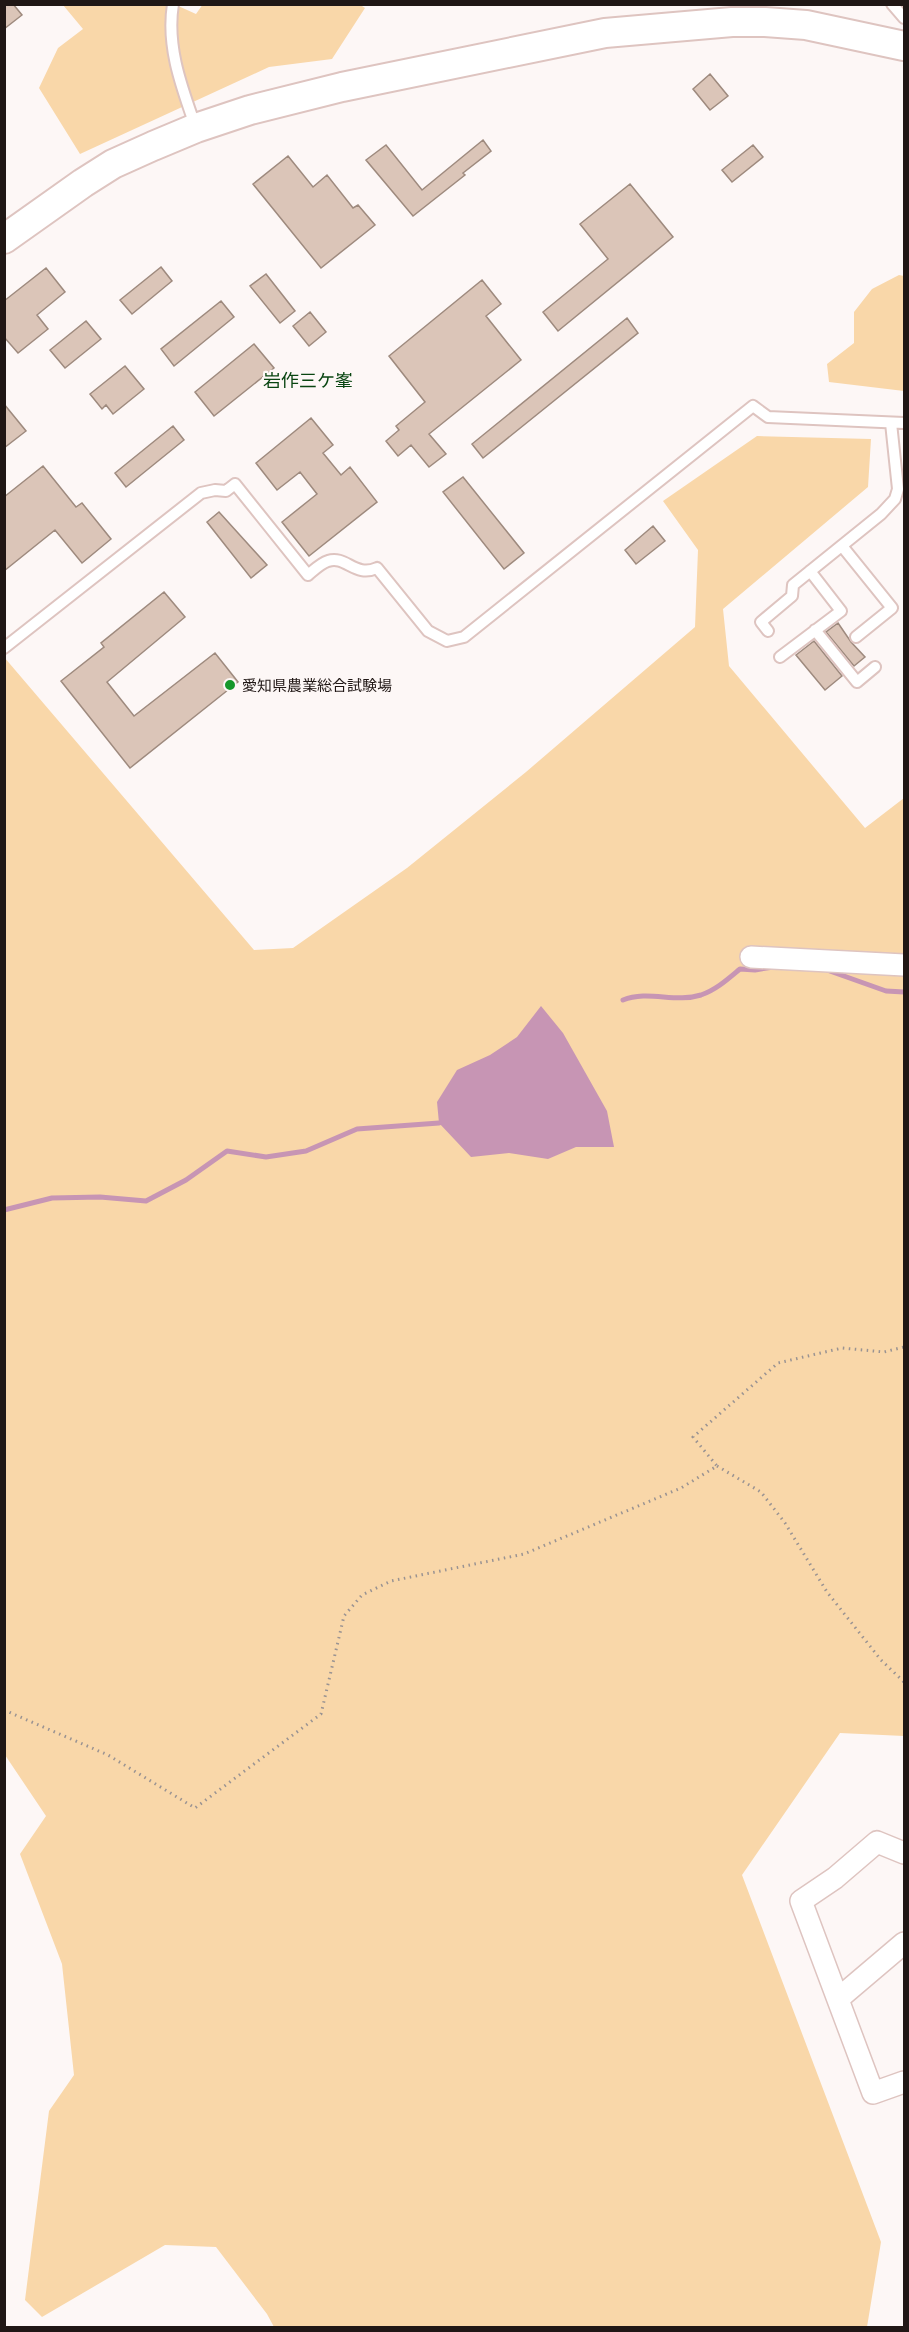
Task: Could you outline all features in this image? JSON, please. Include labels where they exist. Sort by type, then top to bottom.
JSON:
[{"type":"street","points":[[4,239],[113,164],[196,128],[250,110],[342,87],[605,33],[765,22],[806,25],[904,45]]},
{"type":"street","points":[[751,957],[904,965]]},
{"type":"street","points":[[904,1853],[877,1842],[835,1878],[801,1901],[873,2092],[904,2082]]},
{"type":"street","points":[[838,1999],[904,1943]]},
{"type":"lane","points":[[174,4],[171,21],[174,55],[179,81],[196,128]]},
{"type":"lane","points":[[892,4],[904,18]]},
{"type":"lane","points":[[4,648],[201,493],[215,490],[226,491],[235,484],[308,575],[327,561],[338,560],[361,571],[370,572],[378,568],[429,631],[447,641],[464,637],[753,406],[768,417],[904,423]]},
{"type":"lane","points":[[768,631],[761,622],[792,596],[793,585],[881,514],[900,502],[891,423]]},
{"type":"lane","points":[[842,546],[892,608],[856,637]]},
{"type":"lane","points":[[780,657],[841,611],[810,571]]},
{"type":"lane","points":[[815,630],[857,682],[875,667]]},
{"type":"path","points":[[904,1347],[884,1352],[842,1348],[778,1364],[693,1437],[717,1466],[761,1492],[785,1523],[827,1592],[881,1660],[904,1682]]},
{"type":"path","points":[[4,1710],[108,1755],[195,1808],[321,1714],[344,1616],[362,1595],[391,1581],[524,1554],[681,1488],[717,1466]]},
{"type":"shaded area","points":[[203,4],[359,4],[365,8],[332,59],[269,67],[80,154],[39,88],[58,48],[83,29],[63,5],[176,5],[196,14]]},
{"type":"shaded area","points":[[899,275],[904,276],[904,391],[829,382],[827,364],[854,343],[854,312],[872,289]]},
{"type":"shaded area","points":[[757,436],[871,439],[868,487],[723,609],[729,666],[865,828],[904,798],[904,1736],[840,1733],[742,1875],[881,2242],[867,2327],[274,2327],[267,2314],[216,2247],[165,2245],[42,2317],[25,2300],[49,2111],[74,2075],[62,1964],[20,1854],[46,1816],[5,1755],[4,657],[254,950],[293,948],[407,868],[526,772],[695,627],[698,550],[663,501]]},
{"type":"shaded area","points":[[541,1006],[563,1033],[607,1111],[614,1147],[576,1147],[548,1159],[509,1153],[471,1157],[439,1123],[437,1102],[457,1070],[490,1055],[517,1037]]},
{"type":"building","points":[[4,4],[13,4],[22,15],[4,29]]},
{"type":"building","points":[[710,74],[728,96],[710,110],[693,89]]},
{"type":"building","points":[[483,140],[491,151],[413,216],[366,160],[386,145],[422,190]]},
{"type":"building","points":[[753,145],[763,157],[732,182],[722,170]]},
{"type":"building","points":[[288,156],[313,187],[327,175],[353,208],[358,205],[375,225],[321,268],[253,184]]},
{"type":"building","points":[[630,184],[673,237],[558,331],[543,312],[608,259],[580,224]]},
{"type":"building","points":[[161,267],[172,281],[132,314],[120,300]]},
{"type":"building","points":[[46,268],[65,292],[37,315],[48,329],[18,353],[4,337],[4,301]]},
{"type":"building","points":[[266,274],[295,311],[280,323],[250,286]]},
{"type":"building","points":[[482,280],[501,304],[486,316],[521,360],[429,434],[446,454],[429,467],[411,445],[398,456],[386,441],[399,430],[396,426],[425,402],[389,356]]},
{"type":"building","points":[[221,301],[234,317],[174,366],[161,349]]},
{"type":"building","points":[[310,312],[326,332],[309,346],[293,326]]},
{"type":"building","points":[[627,318],[638,333],[483,458],[472,444]]},
{"type":"building","points":[[86,321],[101,339],[65,368],[50,350]]},
{"type":"building","points":[[254,344],[274,368],[214,416],[195,392]]},
{"type":"building","points":[[125,366],[144,389],[113,414],[106,405],[102,409],[90,394]]},
{"type":"building","points":[[4,404],[26,431],[4,448]]},
{"type":"building","points":[[311,418],[333,445],[323,453],[341,475],[350,467],[377,502],[309,556],[282,522],[317,494],[300,472],[277,490],[256,463]]},
{"type":"building","points":[[173,426],[184,440],[126,487],[115,473]]},
{"type":"building","points":[[43,466],[76,507],[82,503],[111,539],[82,563],[55,530],[4,571],[4,497]]},
{"type":"building","points":[[463,477],[524,553],[504,569],[443,492]]},
{"type":"building","points":[[219,512],[267,565],[251,578],[207,522]]},
{"type":"building","points":[[653,526],[665,541],[636,564],[625,550]]},
{"type":"building","points":[[164,592],[185,617],[107,682],[134,716],[215,653],[238,682],[130,768],[61,681],[104,647],[101,643]]},
{"type":"building","points":[[838,623],[865,657],[854,666],[826,632]]},
{"type":"building","points":[[814,641],[842,676],[825,690],[796,655]]},
{"type":"waterway","points":[[623,1000],[642,996],[681,998],[701,995],[717,987],[740,969],[755,970],[773,967]]},
{"type":"waterway","points":[[827,970],[886,991],[904,992]]},
{"type":"waterway","points":[[4,1210],[52,1198],[100,1197],[146,1201],[186,1180],[227,1151],[266,1157],[306,1151],[357,1129],[439,1123]]},
{"type":"place","name":"愛知県農業総合試験場","points":[[230,685]]},
{"type":"district","name":"岩作三ケ峯","points":[[308,380]]}]
